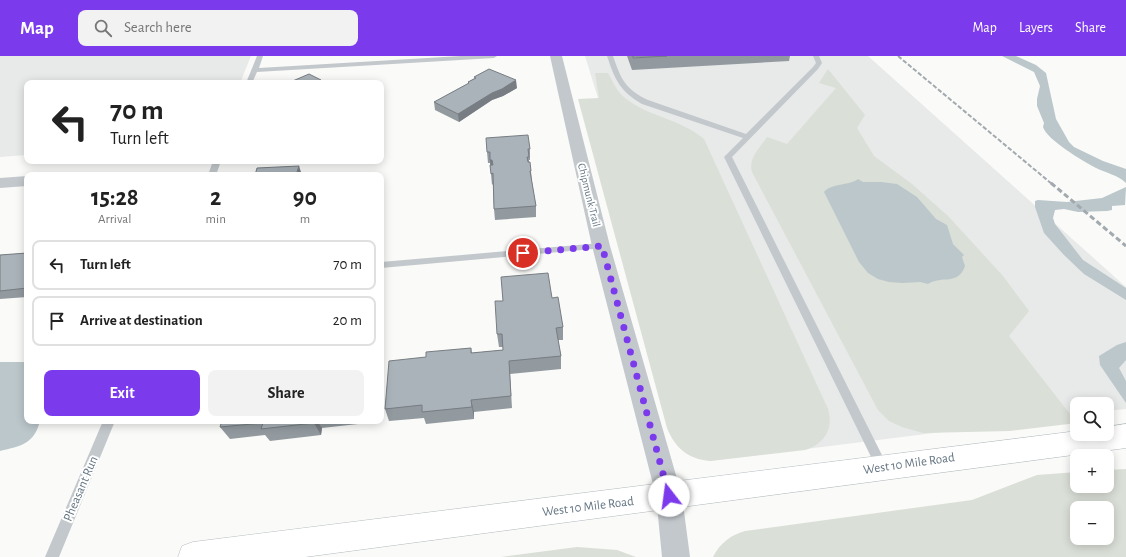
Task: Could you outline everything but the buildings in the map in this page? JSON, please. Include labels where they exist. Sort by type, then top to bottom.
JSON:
[{"type":"main road","name":"West 10 Mile Road","points":[[193,557],[1126,436]]},
{"type":"street","name":"Chipmunk Trail","points":[[556,56],[602,246],[669,496],[676,557]]},
{"type":"street","points":[[0,183],[24,181]]},
{"type":"lane","points":[[250,80],[260,56]]},
{"type":"lane","points":[[254,70],[494,56]]},
{"type":"lane","points":[[610,56],[623,88],[632,96],[645,102],[748,137]]},
{"type":"lane","points":[[816,56],[819,63],[816,68],[728,157],[882,467]]},
{"type":"lane","points":[[384,265],[602,246]]},
{"type":"lane","name":"Pheasant Run","points":[[52,557],[108,424]]},
{"type":"shaded area","points":[[0,56],[251,56],[241,80],[24,80],[24,155],[0,157]]},
{"type":"shaded area","points":[[585,56],[868,56],[1126,287],[1126,409],[1114,410],[1114,397],[1070,397],[1070,416],[710,461]]},
{"type":"shaded area","points":[[1002,56],[1016,56],[1036,65],[1046,73],[1056,119],[1069,142],[1074,147],[1103,161],[1126,169],[1126,183],[1112,174],[1096,168],[1066,150],[1051,138],[1043,127],[1044,123],[1037,106],[1040,86],[1034,72]]},
{"type":"shaded area","points":[[828,69],[865,115],[857,128],[874,156],[912,184],[949,217],[1003,276],[1029,311],[1009,336],[1070,414],[1070,424],[1010,431],[923,433],[902,427],[889,421],[878,410],[752,172],[751,167],[755,153],[767,137],[787,144],[836,88],[819,83]]},
{"type":"shaded area","points":[[595,73],[608,73],[615,87],[625,98],[644,109],[684,126],[704,139],[828,409],[830,423],[826,435],[812,447],[805,450],[710,461],[695,458],[689,455],[678,447],[670,435],[578,99],[599,98]]},
{"type":"shaded area","points":[[858,179],[863,182],[897,184],[917,197],[936,219],[947,225],[953,244],[964,255],[962,257],[965,266],[962,272],[954,278],[933,281],[928,284],[920,282],[889,282],[878,279],[868,273],[859,262],[824,192],[831,187],[850,183]]},
{"type":"shaded area","points":[[1126,187],[1125,205],[1112,206],[1112,210],[1107,211],[1078,212],[1064,209],[1055,210],[1053,218],[1055,224],[1083,260],[1126,288],[1126,300],[1084,274],[1064,255],[1044,233],[1035,207],[1035,201],[1067,202],[1102,198]]},
{"type":"shaded area","points":[[1126,342],[1126,360],[1119,368],[1126,381],[1126,403],[1100,365],[1099,356],[1117,345]]},
{"type":"shaded area","points":[[0,362],[24,362],[24,424],[39,424],[34,435],[26,443],[0,451]]},
{"type":"shaded area","points":[[1126,469],[1126,557],[713,557],[726,540],[745,531],[972,500],[1037,475],[1070,473],[1070,493],[1114,493],[1114,470]]},
{"type":"shaded area","points":[[577,547],[617,550],[636,557],[501,557]]},
{"type":"railway","points":[[898,56],[1052,184]]},
{"type":"railway","points":[[1051,183],[1126,246]]},
{"type":"route","points":[[523,253],[602,246],[669,496]]}]
